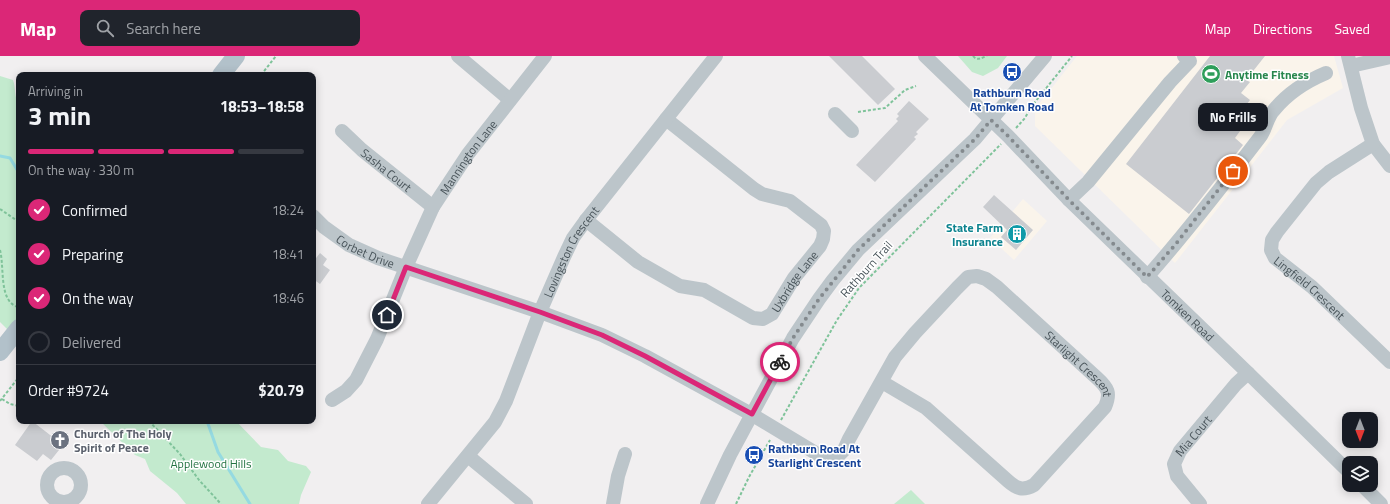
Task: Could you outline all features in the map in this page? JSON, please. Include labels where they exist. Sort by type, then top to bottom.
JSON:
[{"type":"main road","points":[[223,72],[236,56]]},
{"type":"main road","points":[[0,352],[16,332]]},
{"type":"street","points":[[458,56],[510,100]]},
{"type":"street","name":"Mannington Lane","points":[[332,400],[346,391],[356,380],[377,339],[406,267],[433,207],[468,154],[545,56]]},
{"type":"street","name":"Lovingston Crescent","points":[[428,504],[495,422],[506,401],[540,312],[573,238],[716,56]]},
{"type":"street","name":"Tomken Road","points":[[925,56],[1008,136],[1069,200],[1147,277],[1342,465]]},
{"type":"street","points":[[707,504],[730,455],[793,338],[833,280],[858,250],[975,139],[1045,56]]},
{"type":"street","points":[[1069,200],[1088,182],[1170,82],[1190,61],[1184,56]]},
{"type":"street","points":[[1390,57],[1349,61],[1361,108],[1373,144],[1390,166]]},
{"type":"street","points":[[1147,277],[1175,245],[1262,135],[1273,111],[1289,96],[1313,78],[1326,73]]},
{"type":"street","points":[[835,114],[852,131]]},
{"type":"street","name":"Uxbridge Lane","points":[[586,220],[638,262],[680,286],[704,290],[753,318],[764,319],[772,314],[794,278],[820,246],[824,231],[820,225],[790,201],[762,194],[754,189],[666,119]]},
{"type":"street","name":"Sasha Court","points":[[342,131],[372,158],[433,207]]},
{"type":"street","name":"Lingfield Crescent","points":[[1373,144],[1330,172],[1316,184],[1277,232],[1272,240],[1271,250],[1275,258],[1312,287],[1390,362]]},
{"type":"street","name":"Corbet Drive","points":[[316,219],[324,227],[349,245],[378,258],[540,312],[602,335],[645,356],[777,428]]},
{"type":"street","name":"Starlight Crescent","points":[[777,428],[824,458],[838,456],[844,450],[895,357],[915,333],[968,278],[977,276],[986,279],[997,287],[1106,386],[1108,399],[1105,407],[1034,485],[1021,490],[1008,481],[926,408],[882,382]]},
{"type":"street","name":"Mia Court","points":[[1200,504],[1177,476],[1174,464],[1180,451],[1236,384],[1248,373]]},
{"type":"street","points":[[613,504],[618,476],[625,454]]},
{"type":"street","points":[[468,456],[526,504]]},
{"type":"street","points":[[1369,492],[1381,504]]},
{"type":"path","points":[[263,72],[276,56]]},
{"type":"path","points":[[973,56],[975,59],[979,59],[987,56]]},
{"type":"path","points":[[1025,118],[1030,108],[1072,56]]},
{"type":"path","points":[[858,112],[885,108],[905,90],[916,86]]},
{"type":"path","name":"Rathburn Trail","points":[[736,504],[749,477],[844,307],[859,288],[967,177],[992,154]]},
{"type":"path","points":[[0,209],[16,220]]},
{"type":"path","points":[[0,250],[4,287],[11,303],[16,306]]},
{"type":"path","points":[[16,381],[1,399],[16,405]]},
{"type":"path","points":[[152,424],[180,454],[199,480],[221,504]]},
{"type":"shaded area","points":[[1077,56],[1334,56],[1343,88],[1287,120],[1175,263],[1035,126],[1035,109]]},
{"type":"shaded area","points":[[1023,199],[1047,221],[1014,260],[990,238]]},
{"type":"green space","points":[[958,56],[1007,56],[998,68],[983,76],[972,72]]},
{"type":"green space","points":[[0,76],[13,80],[16,99],[16,338],[0,322]]},
{"type":"green space","name":"Applewood Hills","points":[[103,424],[239,424],[261,447],[278,450],[288,461],[306,466],[311,472],[301,495],[299,504],[186,504],[177,493],[150,471],[145,459],[135,455]]},
{"type":"green space","points":[[911,490],[925,504],[894,504]]},
{"type":"building","points":[[829,56],[862,56],[895,89],[878,105]]},
{"type":"building","points":[[1210,56],[1265,56],[1246,80],[1250,82],[1241,93],[1250,100],[1239,114],[1248,120],[1235,138],[1243,145],[1189,214],[1126,164]]},
{"type":"building","points":[[909,101],[929,119],[916,132],[918,134],[914,137],[916,139],[875,182],[856,165],[898,121],[896,119],[899,116],[897,114]]},
{"type":"building","points":[[994,195],[1033,230],[1016,250],[1001,237],[1007,230],[983,207]]},
{"type":"building","points":[[320,253],[327,259],[323,265],[330,270],[320,284],[316,281],[316,258]]},
{"type":"building","points":[[30,424],[36,424],[63,445],[51,460],[43,454],[37,461],[15,445]]},
{"type":"waterway","points":[[0,156],[10,158],[16,168]]},
{"type":"waterway","points":[[208,424],[218,452],[250,504]]},
{"type":"way so far","points":[[780,362],[793,338],[819,299],[858,250],[975,139],[991,120],[1008,136],[1030,161],[1147,277],[1175,245],[1233,171]]},
{"type":"place","name":"Rathburn Road At Tomken Road","points":[[1012,72]]},
{"type":"place","name":"Anytime Fitness","points":[[1211,74]]},
{"type":"place","name":"No Frills","points":[[1233,171]]},
{"type":"place","name":"State Farm Insurance","points":[[1017,234]]},
{"type":"place","name":"Church of The Holy Spirit of Peace","points":[[60,440]]},
{"type":"place","name":"Rathburn Road At Starlight Crescent","points":[[754,455]]},
{"type":"route","points":[[387,315],[406,267],[540,312],[602,335],[645,356],[752,414],[780,362]]}]
